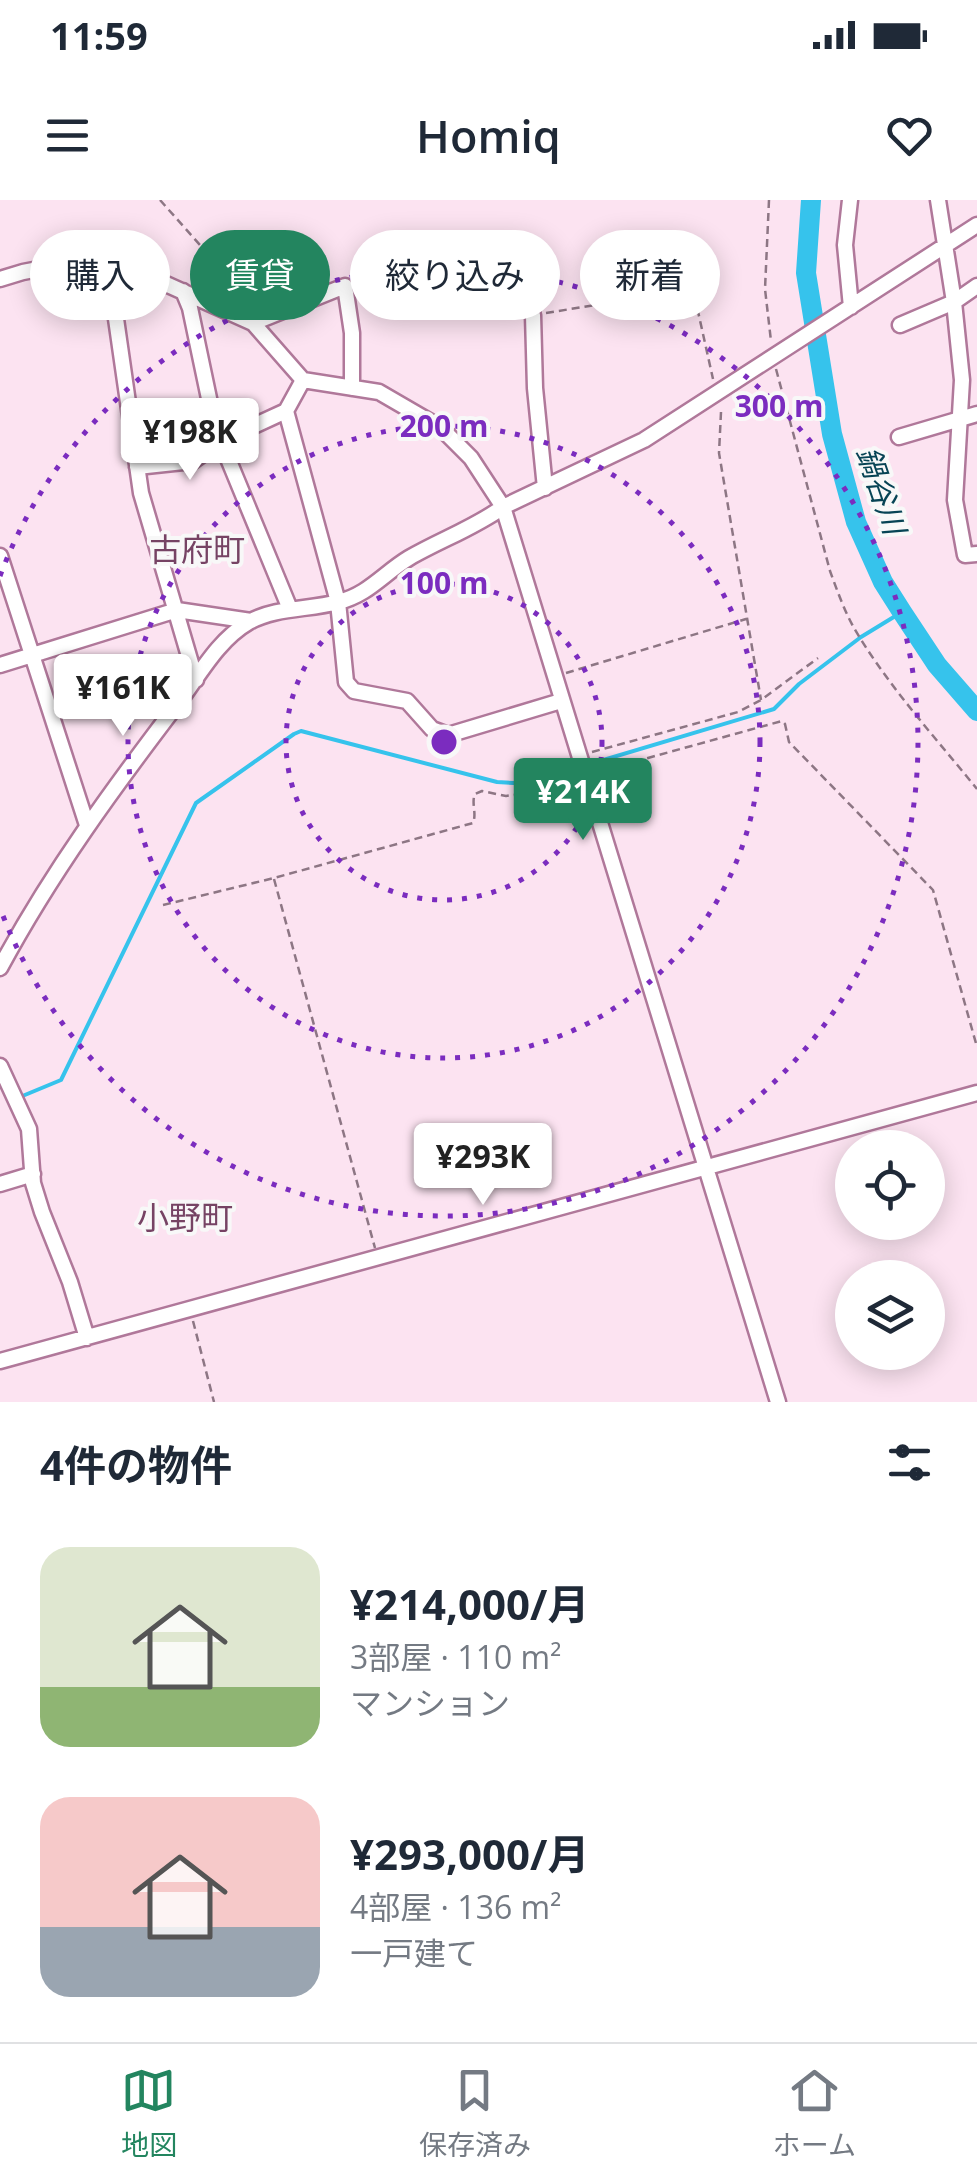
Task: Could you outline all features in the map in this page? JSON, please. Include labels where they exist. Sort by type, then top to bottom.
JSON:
[{"type":"street","points":[[850,200],[845,245],[851,307]]},
{"type":"street","points":[[938,200],[962,380],[955,500],[971,554]]},
{"type":"street","points":[[0,968],[6,941],[222,642],[251,621],[290,609],[338,602],[365,592],[433,544],[644,440],[977,226]]},
{"type":"street","points":[[0,279],[30,271]]},
{"type":"street","points":[[170,286],[253,323],[303,380],[380,392],[440,428],[472,458],[503,507],[778,1402]]},
{"type":"street","points":[[253,323],[345,286],[352,333],[352,388]]},
{"type":"street","points":[[900,325],[954,302],[977,286]]},
{"type":"street","points":[[184,292],[215,427],[290,609]]},
{"type":"street","points":[[116,320],[150,530],[196,680]]},
{"type":"street","points":[[533,320],[545,488]]},
{"type":"street","points":[[137,467],[193,460],[220,441],[286,411],[303,380]]},
{"type":"street","points":[[286,411],[338,602],[346,682],[354,691],[406,701],[432,729],[448,736],[562,702]]},
{"type":"street","points":[[899,437],[977,414]]},
{"type":"street","points":[[0,556],[87,825]]},
{"type":"street","points":[[0,666],[176,610],[251,621]]},
{"type":"street","points":[[0,1066],[30,1128],[33,1174],[42,1212],[87,1338]]},
{"type":"street","points":[[0,1361],[977,1093]]},
{"type":"street","points":[[0,1184],[33,1174]]},
{"type":"path","points":[[160,200],[190,234]]},
{"type":"path","points":[[769,200],[765,289],[774,358],[830,571],[854,628],[977,789]]},
{"type":"path","points":[[560,310],[693,288],[714,380]]},
{"type":"path","points":[[721,412],[718,453],[761,700]]},
{"type":"path","points":[[554,677],[747,618]]},
{"type":"path","points":[[578,756],[738,712],[818,658]]},
{"type":"path","points":[[163,906],[474,823],[473,798],[482,791],[506,796],[520,794],[782,721],[789,742],[933,890],[977,1047]]},
{"type":"path","points":[[274,878],[378,1259]]},
{"type":"path","points":[[190,1310],[214,1402]]},
{"type":"waterway","name":"鍋谷川","points":[[811,200],[806,273],[832,434],[856,522],[883,582],[902,612],[937,665],[977,711]]},
{"type":"waterway","points":[[590,764],[774,709],[799,684],[861,637],[902,612]]},
{"type":"waterway","points":[[20,1097],[61,1080],[196,803],[294,734],[301,731],[497,782],[514,783],[575,767]]},
{"type":"district","name":"古府町","points":[[197,548]]},
{"type":"district","name":"小野町","points":[[185,1216]]}]
